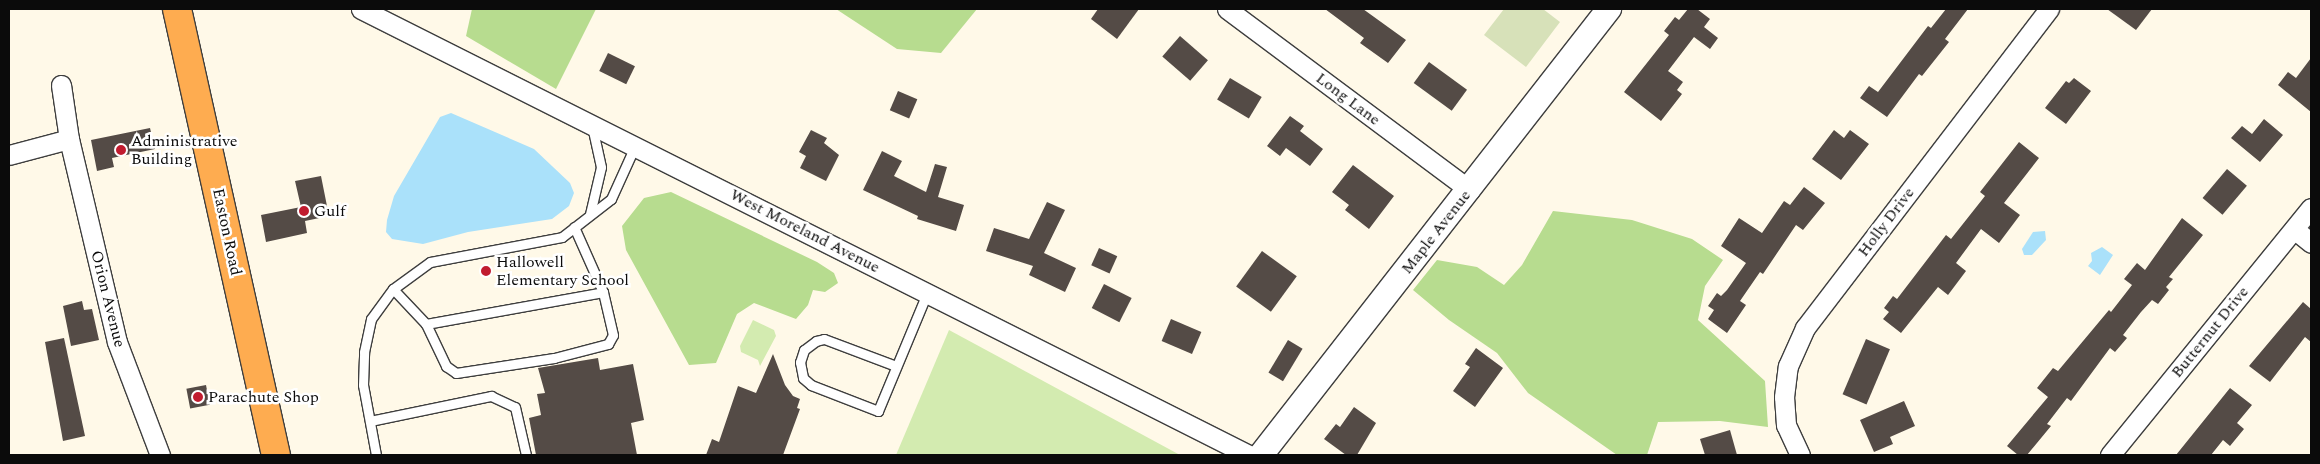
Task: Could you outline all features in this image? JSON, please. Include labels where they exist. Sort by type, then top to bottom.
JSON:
[{"type":"highway","name":"Easton Road","points":[[177,9],[276,455]]},
{"type":"street","name":"West Moreland Avenue","points":[[361,9],[1250,455]]},
{"type":"street","name":"Long Lane","points":[[1227,9],[1470,190]]},
{"type":"street","name":"Maple Avenue","points":[[1261,455],[1610,9]]},
{"type":"street","name":"Holly Drive","points":[[1800,455],[1786,425],[1784,397],[1788,366],[1805,328],[2049,9]]},
{"type":"street","name":"Orion Avenue","points":[[60,85],[69,139],[117,342],[160,455]]},
{"type":"street","points":[[9,155],[69,139]]},
{"type":"street","name":"Butternut Drive","points":[[2110,455],[2311,208]]},
{"type":"street","points":[[2294,229],[2311,243]]},
{"type":"lane","points":[[590,214],[601,167],[592,124]]},
{"type":"lane","points":[[376,455],[363,385],[364,352],[371,319],[393,289],[430,262],[562,237],[611,199],[635,145]]},
{"type":"lane","points":[[393,289],[426,324],[446,366],[456,373],[554,358],[608,344],[613,335],[603,292],[574,227]]},
{"type":"lane","points":[[426,324],[603,292]]},
{"type":"lane","points":[[896,366],[831,340],[816,341],[801,356],[800,372],[811,385],[878,411],[927,293]]},
{"type":"lane","points":[[370,421],[491,396],[515,407],[526,455]]},
{"type":"green space","points":[[472,9],[596,9],[556,89],[466,36]]},
{"type":"green space","points":[[836,9],[977,9],[941,53],[897,49]]},
{"type":"green space","points":[[1504,9],[1543,9],[1560,22],[1526,67],[1484,35]]},
{"type":"green space","points":[[671,192],[817,262],[834,273],[838,283],[825,292],[813,290],[808,305],[796,319],[754,303],[737,314],[716,363],[689,365],[626,250],[622,226],[644,198]]},
{"type":"green space","points":[[1553,211],[1632,220],[1692,239],[1723,260],[1705,286],[1698,320],[1765,381],[1768,427],[1720,421],[1658,422],[1647,455],[1617,455],[1528,393],[1497,353],[1449,320],[1413,290],[1437,260],[1477,267],[1504,285],[1522,265]]},
{"type":"green space","points":[[753,320],[774,330],[776,336],[760,366],[758,360],[741,352],[740,346]]},
{"type":"green space","points":[[949,330],[1180,455],[896,455]]},
{"type":"water","points":[[451,113],[534,149],[570,183],[574,193],[569,206],[552,219],[468,232],[423,244],[392,239],[386,232],[387,220],[394,196],[440,117]]},
{"type":"water","points":[[2045,231],[2046,240],[2032,255],[2024,255],[2022,249],[2033,232]]},
{"type":"water","points":[[2102,247],[2113,255],[2100,275],[2088,266],[2092,261],[2091,253]]},
{"type":"building","points":[[1098,9],[1139,9],[1117,39],[1091,19]]},
{"type":"building","points":[[1325,9],[1363,9],[1406,40],[1388,63],[1360,43],[1364,38]]},
{"type":"building","points":[[1688,9],[1697,9],[1710,19],[1704,27],[1718,38],[1710,49],[1694,37],[1668,71],[1683,82],[1677,90],[1682,94],[1661,121],[1624,92],[1669,35],[1664,31],[1675,17],[1679,20]]},
{"type":"building","points":[[1946,9],[1968,9],[1945,39],[1949,42],[1922,76],[1919,74],[1887,117],[1860,98],[1869,86],[1878,92],[1928,26],[1931,28]]},
{"type":"building","points":[[2107,9],[2152,9],[2136,30]]},
{"type":"building","points":[[1180,36],[1208,60],[1190,81],[1162,56]]},
{"type":"building","points":[[608,53],[635,66],[626,84],[599,71]]},
{"type":"building","points":[[2311,58],[2311,112],[2278,85],[2288,72],[2296,78]]},
{"type":"building","points":[[1429,62],[1467,90],[1452,111],[1414,83]]},
{"type":"building","points":[[1230,78],[1262,97],[1249,118],[1217,99]]},
{"type":"building","points":[[2074,78],[2091,91],[2066,124],[2045,108],[2066,81],[2069,83]]},
{"type":"building","points":[[898,91],[917,99],[909,119],[890,110]]},
{"type":"building","points":[[1290,116],[1304,126],[1300,131],[1323,149],[1310,166],[1286,148],[1280,156],[1267,146]]},
{"type":"building","points":[[2264,119],[2283,135],[2260,162],[2231,138],[2242,126],[2252,134]]},
{"type":"building","name":"Administrative Building","points":[[150,128],[155,149],[112,158],[114,167],[97,171],[91,140]]},
{"type":"building","points":[[811,130],[827,138],[824,143],[839,155],[826,181],[800,168],[806,156],[799,152]]},
{"type":"building","points":[[1834,130],[1844,138],[1850,130],[1869,144],[1841,180],[1812,159]]},
{"type":"building","points":[[2019,142],[2039,158],[2004,203],[2020,215],[1999,243],[1981,229],[1956,263],[1966,271],[1948,295],[1938,287],[1901,333],[1883,319],[1889,312],[1884,308],[1893,296],[1897,299],[1946,235],[1951,239],[1985,196],[1980,192]]},
{"type":"building","points":[[882,151],[902,161],[894,176],[926,192],[935,164],[947,167],[938,197],[964,205],[956,231],[917,219],[918,216],[863,190]]},
{"type":"building","points":[[1353,165],[1394,196],[1369,229],[1345,210],[1349,205],[1332,192]]},
{"type":"building","points":[[2227,169],[2247,186],[2222,215],[2203,198]]},
{"type":"building","name":"Gulf","points":[[321,176],[329,216],[305,221],[307,233],[266,242],[261,215],[301,207],[295,181]]},
{"type":"building","points":[[1804,187],[1825,203],[1803,230],[1796,225],[1763,274],[1760,272],[1740,301],[1746,305],[1727,333],[1708,319],[1714,310],[1708,306],[1717,293],[1721,296],[1727,290],[1746,263],[1721,246],[1739,218],[1762,233],[1784,201],[1790,205]]},
{"type":"building","points":[[1047,202],[1065,210],[1044,253],[1076,268],[1065,292],[1029,275],[1033,266],[986,251],[994,228],[1029,239]]},
{"type":"building","points":[[2182,218],[2203,235],[2169,277],[2173,279],[2166,287],[2169,290],[2158,304],[2152,300],[2141,312],[2123,335],[2127,338],[2115,352],[2110,348],[2071,401],[2067,398],[2047,424],[2051,426],[2027,455],[2018,455],[2007,446],[2048,397],[2037,388],[2053,368],[2058,371],[2109,310],[2111,312],[2132,285],[2124,279],[2137,263],[2145,270]]},
{"type":"building","points":[[1099,248],[1117,256],[1110,273],[1091,265]]},
{"type":"building","points":[[1262,251],[1297,276],[1271,312],[1236,287]]},
{"type":"building","points":[[1104,284],[1132,298],[1119,322],[1092,308]]},
{"type":"building","points":[[82,301],[84,310],[92,309],[99,340],[71,346],[63,306]]},
{"type":"building","points":[[2303,302],[2311,309],[2311,342],[2305,337],[2270,382],[2249,366]]},
{"type":"building","points":[[1171,319],[1201,332],[1192,354],[1162,341]]},
{"type":"building","points":[[64,338],[85,436],[63,441],[45,342]]},
{"type":"building","points":[[1866,339],[1890,349],[1866,404],[1843,394]]},
{"type":"building","points":[[1288,340],[1303,349],[1283,381],[1268,373]]},
{"type":"building","points":[[1476,348],[1503,368],[1475,407],[1453,391],[1470,367],[1465,364]]},
{"type":"building","points":[[773,354],[785,385],[793,396],[800,399],[797,408],[800,409],[783,455],[706,455],[712,439],[719,442],[738,386],[756,393]]},
{"type":"building","points":[[598,358],[600,370],[633,364],[644,420],[631,423],[637,455],[536,455],[529,418],[541,415],[537,394],[545,393],[538,368]]},
{"type":"building","name":"Parachute Shop","points":[[206,385],[210,405],[190,408],[186,389]]},
{"type":"building","points":[[2230,388],[2252,405],[2237,423],[2244,429],[2230,446],[2223,440],[2211,455],[2176,455]]},
{"type":"building","points":[[1904,401],[1915,426],[1890,437],[1893,444],[1874,452],[1860,420]]},
{"type":"building","points":[[1354,407],[1376,423],[1357,455],[1346,455],[1324,439],[1336,424],[1340,427]]},
{"type":"building","points":[[1730,430],[1737,455],[1705,455],[1700,439]]},
{"type":"place","name":"Administrative Building","points":[[121,150]]},
{"type":"place","name":"Gulf","points":[[304,211]]},
{"type":"place","name":"Hallowell Elementary School","points":[[486,271]]},
{"type":"place","name":"Parachute Shop","points":[[198,397]]}]
